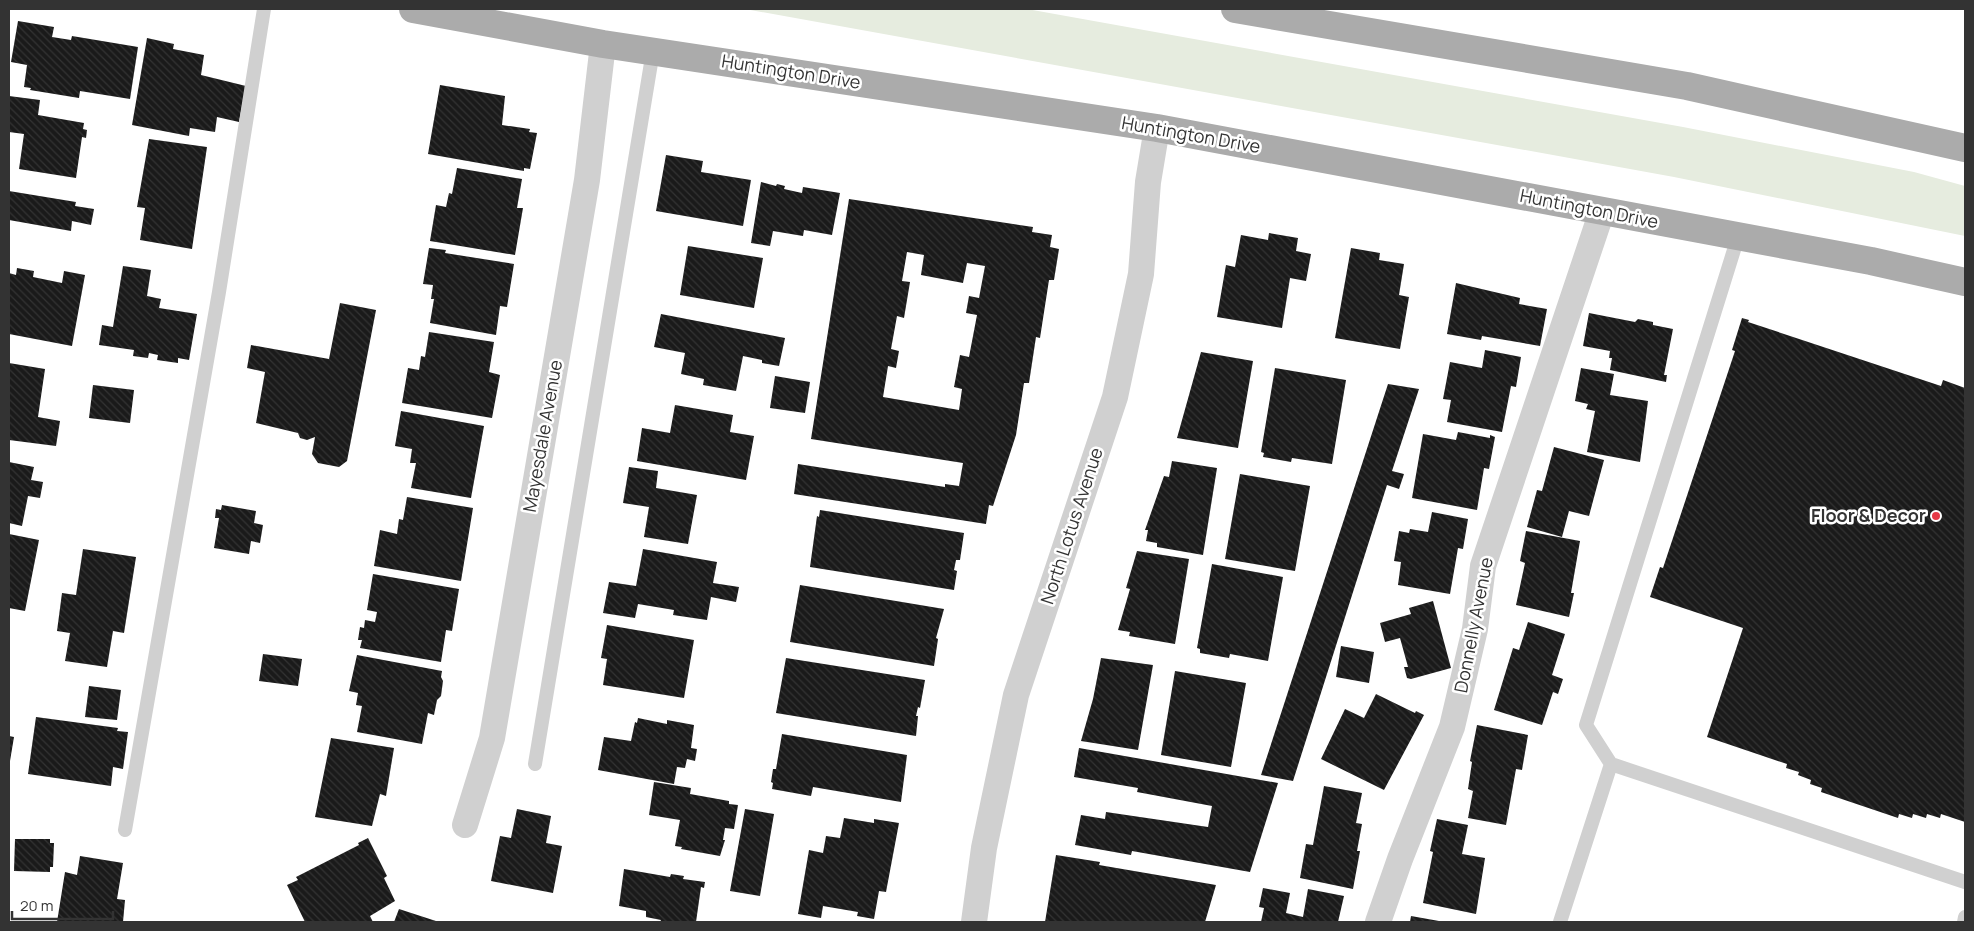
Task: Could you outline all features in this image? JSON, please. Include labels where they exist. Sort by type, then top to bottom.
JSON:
[{"type":"main road","name":"Huntington Drive","points":[[413,9],[653,52],[1157,128],[1871,261],[1965,282]]},
{"type":"main road","points":[[1235,9],[1687,86],[1965,148]]},
{"type":"street","name":"Mayesdale Avenue","points":[[464,824],[492,738],[587,180],[603,44]]},
{"type":"street","name":"North Lotus Avenue","points":[[974,922],[984,848],[1016,695],[1115,397],[1141,274],[1148,182],[1157,128]]},
{"type":"street","name":"Donnelly Avenue","points":[[1378,922],[1400,859],[1452,727],[1475,628],[1483,566],[1602,211]]},
{"type":"lane","points":[[125,830],[219,292],[264,9]]},
{"type":"lane","points":[[535,764],[653,52]]},
{"type":"lane","points":[[1738,237],[1586,725],[1611,764],[1965,882]]},
{"type":"lane","points":[[1560,922],[1611,764]]},
{"type":"lane","points":[[1964,922],[1965,917]]},
{"type":"shaded area","points":[[745,9],[1027,9],[1683,127],[1914,172],[1965,186],[1965,236],[1674,177]]},
{"type":"building","points":[[18,21],[54,27],[52,37],[71,40],[72,36],[138,47],[130,99],[80,91],[79,98],[30,90],[31,88],[24,87],[27,65],[11,62]]},
{"type":"building","points":[[147,38],[174,44],[173,49],[204,55],[201,75],[246,86],[239,122],[217,117],[215,132],[190,128],[189,136],[132,125]]},
{"type":"building","points":[[440,85],[505,96],[502,125],[530,129],[529,132],[537,133],[530,169],[524,168],[524,171],[428,154]]},
{"type":"building","points":[[9,96],[40,100],[38,115],[84,123],[83,129],[87,130],[86,138],[82,137],[76,178],[19,169],[24,134],[9,132]]},
{"type":"building","points":[[149,139],[207,147],[192,249],[140,240],[145,208],[137,207]]},
{"type":"building","points":[[666,155],[703,161],[701,172],[751,180],[743,226],[656,211]]},
{"type":"building","points":[[457,168],[522,179],[517,208],[523,208],[515,255],[430,241],[436,205],[446,207],[449,193],[452,194]]},
{"type":"building","points":[[761,182],[785,186],[784,189],[802,193],[803,187],[840,193],[832,235],[804,230],[803,236],[773,231],[770,246],[751,243]]},
{"type":"building","points":[[9,191],[76,202],[75,206],[94,209],[91,225],[72,221],[71,231],[9,220]]},
{"type":"building","points":[[849,199],[1033,227],[1032,232],[1052,235],[1050,247],[1059,249],[1054,280],[1049,280],[1040,338],[1036,337],[1029,383],[1024,383],[1016,435],[993,506],[989,505],[986,524],[794,494],[798,464],[945,487],[945,484],[959,486],[963,463],[811,439]],"holes":[[[907,252],[924,255],[921,275],[963,283],[967,263],[985,266],[979,298],[969,296],[966,313],[977,315],[969,357],[960,355],[954,387],[962,389],[959,410],[883,397],[888,366],[896,368],[899,351],[891,349],[897,316],[904,318],[910,282],[902,281]]]},
{"type":"building","points":[[1269,233],[1298,238],[1296,251],[1311,254],[1306,281],[1290,278],[1282,328],[1217,317],[1226,265],[1235,267],[1241,235],[1268,240]]},
{"type":"building","points":[[688,246],[763,258],[754,308],[680,295]]},
{"type":"building","points":[[429,248],[446,250],[445,253],[514,264],[507,307],[500,306],[496,335],[430,323],[434,299],[431,299],[433,285],[423,284]]},
{"type":"building","points":[[1351,248],[1380,253],[1379,260],[1404,264],[1399,295],[1409,297],[1400,349],[1335,338]]},
{"type":"building","points":[[123,266],[151,270],[147,296],[161,299],[159,308],[197,314],[189,360],[178,358],[178,363],[157,360],[158,355],[149,353],[148,358],[133,356],[134,350],[99,345],[102,325],[113,327]]},
{"type":"building","points":[[17,268],[34,271],[33,277],[62,283],[64,271],[85,275],[72,346],[9,334],[9,273],[16,275]]},
{"type":"building","points":[[1456,283],[1520,298],[1519,304],[1547,309],[1540,346],[1482,336],[1481,340],[1447,334]]},
{"type":"building","points":[[340,303],[376,310],[347,461],[339,467],[318,463],[312,454],[315,437],[307,440],[300,438],[298,433],[256,423],[265,372],[247,368],[251,345],[329,359]]},
{"type":"building","points":[[1589,313],[1635,322],[1638,319],[1653,322],[1653,325],[1673,329],[1664,375],[1667,375],[1666,382],[1610,370],[1612,358],[1609,358],[1610,351],[1583,346]]},
{"type":"building","points":[[661,314],[785,338],[779,366],[762,363],[762,360],[743,356],[736,391],[703,385],[704,379],[681,374],[685,353],[654,347]]},
{"type":"building","points":[[1742,318],[1749,320],[1748,322],[1941,386],[1943,380],[1965,388],[1965,822],[1941,814],[1940,818],[1927,814],[1926,818],[1913,814],[1912,818],[1899,814],[1898,818],[1821,792],[1822,788],[1810,784],[1811,780],[1798,775],[1799,772],[1786,768],[1787,764],[1707,737],[1743,628],[1650,597],[1660,567],[1663,568],[1735,351],[1732,350]]},
{"type":"building","points":[[429,332],[494,342],[489,372],[500,375],[492,418],[402,403],[408,368],[419,370],[421,356],[425,357]]},
{"type":"building","points":[[1485,350],[1521,357],[1516,387],[1511,386],[1502,432],[1447,422],[1451,400],[1443,399],[1450,362],[1482,368]]},
{"type":"building","points":[[1201,352],[1253,361],[1238,448],[1177,438]]},
{"type":"building","points":[[9,363],[45,369],[38,417],[60,421],[56,446],[9,440]]},
{"type":"building","points":[[1275,368],[1346,380],[1332,464],[1292,458],[1291,462],[1263,457],[1264,453],[1261,452]]},
{"type":"building","points":[[1581,368],[1614,374],[1610,395],[1648,401],[1640,462],[1587,452],[1595,411],[1586,409],[1588,404],[1575,401]]},
{"type":"building","points":[[775,376],[810,382],[805,413],[770,408]]},
{"type":"building","points":[[1388,384],[1419,389],[1392,471],[1404,474],[1399,489],[1387,485],[1293,781],[1261,775]]},
{"type":"building","points":[[93,385],[134,390],[130,423],[89,418]]},
{"type":"building","points":[[675,405],[733,415],[730,432],[754,436],[746,480],[637,461],[642,428],[670,433]]},
{"type":"building","points":[[401,411],[484,426],[471,498],[411,488],[416,463],[410,463],[412,449],[395,446]]},
{"type":"building","points":[[1458,432],[1490,438],[1490,435],[1495,437],[1489,469],[1484,468],[1477,510],[1412,498],[1423,434],[1456,440]]},
{"type":"building","points":[[1554,447],[1604,460],[1589,516],[1569,511],[1562,537],[1527,527],[1537,490],[1542,491]]},
{"type":"building","points":[[1172,461],[1217,468],[1203,555],[1157,547],[1157,543],[1146,541],[1148,530],[1145,530],[1164,476],[1169,477]]},
{"type":"building","points":[[9,462],[34,467],[31,480],[43,482],[40,498],[28,496],[22,526],[9,523]]},
{"type":"building","points":[[629,467],[658,471],[656,488],[697,495],[688,544],[644,537],[649,507],[623,503]]},
{"type":"building","points":[[1240,474],[1310,486],[1295,571],[1225,559]]},
{"type":"building","points":[[407,497],[473,508],[461,581],[374,566],[380,530],[397,534],[399,519],[403,520]]},
{"type":"building","points":[[222,505],[256,511],[254,523],[263,525],[260,543],[251,541],[249,554],[214,548],[219,518],[215,518],[216,509],[221,510]]},
{"type":"building","points":[[820,510],[964,533],[960,560],[956,560],[954,570],[957,571],[954,590],[810,567],[817,516],[819,517]]},
{"type":"building","points":[[1432,512],[1468,519],[1463,549],[1458,548],[1450,594],[1398,585],[1401,562],[1394,561],[1399,531],[1409,533],[1410,529],[1428,532]]},
{"type":"building","points":[[1526,531],[1580,541],[1571,593],[1574,593],[1569,617],[1516,605],[1525,563],[1520,561]]},
{"type":"building","points":[[9,534],[39,540],[25,611],[9,608]]},
{"type":"building","points":[[83,549],[136,557],[124,633],[113,631],[107,667],[65,661],[70,633],[57,631],[62,593],[76,595]]},
{"type":"building","points":[[643,549],[717,562],[713,583],[739,587],[736,602],[711,597],[707,620],[673,615],[674,610],[638,604],[635,618],[603,613],[609,582],[636,586]]},
{"type":"building","points":[[1137,551],[1189,559],[1175,644],[1129,636],[1130,632],[1118,630],[1130,589],[1126,588]]},
{"type":"building","points":[[1212,564],[1283,577],[1268,661],[1230,654],[1229,658],[1200,653],[1200,649],[1197,648]]},
{"type":"building","points":[[373,574],[459,589],[452,631],[446,630],[441,662],[360,648],[362,640],[358,640],[360,627],[364,628],[365,620],[375,622],[377,612],[367,610]]},
{"type":"building","points":[[800,585],[944,609],[936,638],[938,639],[934,666],[790,642]]},
{"type":"building","points":[[1433,601],[1451,668],[1411,679],[1407,678],[1404,667],[1408,667],[1400,638],[1385,642],[1380,623],[1411,614],[1409,608]]},
{"type":"building","points":[[1528,622],[1565,634],[1552,675],[1563,679],[1558,694],[1553,692],[1542,725],[1494,710],[1513,648],[1519,650]]},
{"type":"building","points":[[607,625],[694,640],[684,698],[603,685],[607,659],[601,658]]},
{"type":"building","points":[[1341,646],[1374,652],[1369,683],[1336,677]]},
{"type":"building","points":[[263,654],[302,659],[298,686],[259,681]]},
{"type":"building","points":[[357,655],[442,671],[441,696],[437,700],[434,715],[428,713],[422,744],[357,732],[362,706],[356,705],[358,693],[349,691]]},
{"type":"building","points":[[786,658],[925,680],[920,708],[918,707],[916,716],[918,716],[916,736],[776,713]]},
{"type":"building","points":[[1101,658],[1153,665],[1138,750],[1081,741],[1093,699]]},
{"type":"building","points":[[1175,671],[1246,683],[1231,767],[1161,755]]},
{"type":"building","points":[[89,686],[121,690],[117,720],[85,717]]},
{"type":"building","points":[[1376,694],[1415,713],[1416,711],[1424,715],[1384,790],[1321,759],[1345,709],[1364,718]]},
{"type":"building","points":[[36,717],[118,728],[117,731],[128,732],[123,769],[113,767],[111,786],[28,774]]},
{"type":"building","points":[[638,718],[667,724],[667,720],[694,725],[691,748],[697,749],[695,761],[687,759],[685,768],[677,767],[674,784],[598,770],[604,737],[631,741],[635,722],[637,723]]},
{"type":"building","points":[[1477,725],[1528,735],[1522,770],[1516,769],[1506,825],[1468,818],[1473,791],[1468,789],[1472,762],[1470,761]]},
{"type":"building","points":[[782,734],[907,755],[901,802],[813,787],[811,796],[772,789],[773,769],[776,769]]},
{"type":"building","points":[[9,736],[14,737],[10,761],[9,761]]},
{"type":"building","points":[[331,738],[394,748],[386,796],[380,794],[372,826],[315,817]]},
{"type":"building","points":[[1079,748],[1278,783],[1250,872],[1132,851],[1131,855],[1075,845],[1081,815],[1105,819],[1106,812],[1208,827],[1212,806],[1137,792],[1138,788],[1074,777]]},
{"type":"building","points":[[654,782],[691,788],[690,794],[729,801],[729,804],[738,805],[734,829],[725,828],[723,840],[725,840],[720,856],[681,849],[682,847],[675,846],[680,820],[649,815]]},
{"type":"building","points":[[1324,786],[1362,793],[1356,823],[1362,824],[1357,851],[1360,851],[1353,889],[1300,878],[1306,844],[1313,845]]},
{"type":"building","points":[[517,809],[551,816],[546,843],[562,846],[553,893],[491,881],[500,836],[511,838]]},
{"type":"building","points":[[745,809],[774,814],[760,896],[730,891]]},
{"type":"building","points":[[844,818],[874,823],[874,819],[899,823],[886,892],[879,891],[874,919],[857,916],[858,912],[823,906],[821,918],[798,914],[809,850],[823,853],[826,836],[840,838]]},
{"type":"building","points":[[1437,819],[1468,825],[1462,854],[1485,858],[1476,914],[1423,903],[1433,852],[1430,851]]},
{"type":"building","points":[[368,838],[387,876],[384,878],[395,901],[370,916],[373,922],[305,922],[287,885],[298,880],[296,877],[359,845],[358,843]]},
{"type":"building","points":[[15,839],[50,839],[50,843],[54,843],[53,867],[50,867],[50,872],[14,871]]},
{"type":"building","points":[[1056,855],[1100,862],[1099,865],[1216,885],[1205,922],[1045,922]]},
{"type":"building","points":[[80,856],[123,863],[117,899],[125,900],[123,922],[57,922],[65,872],[77,875]]},
{"type":"building","points":[[624,869],[670,877],[671,874],[684,876],[683,879],[705,882],[704,888],[701,887],[696,922],[660,922],[661,920],[646,917],[646,911],[619,906]]},
{"type":"building","points":[[1263,888],[1290,893],[1286,913],[1303,917],[1308,889],[1344,896],[1338,922],[1261,922],[1264,908],[1259,907]]},
{"type":"building","points":[[399,909],[439,922],[394,922]]},
{"type":"building","points":[[1411,916],[1439,921],[1439,922],[1410,922]]},
{"type":"place","name":"Floor & Decor","points":[[1936,516]]}]
